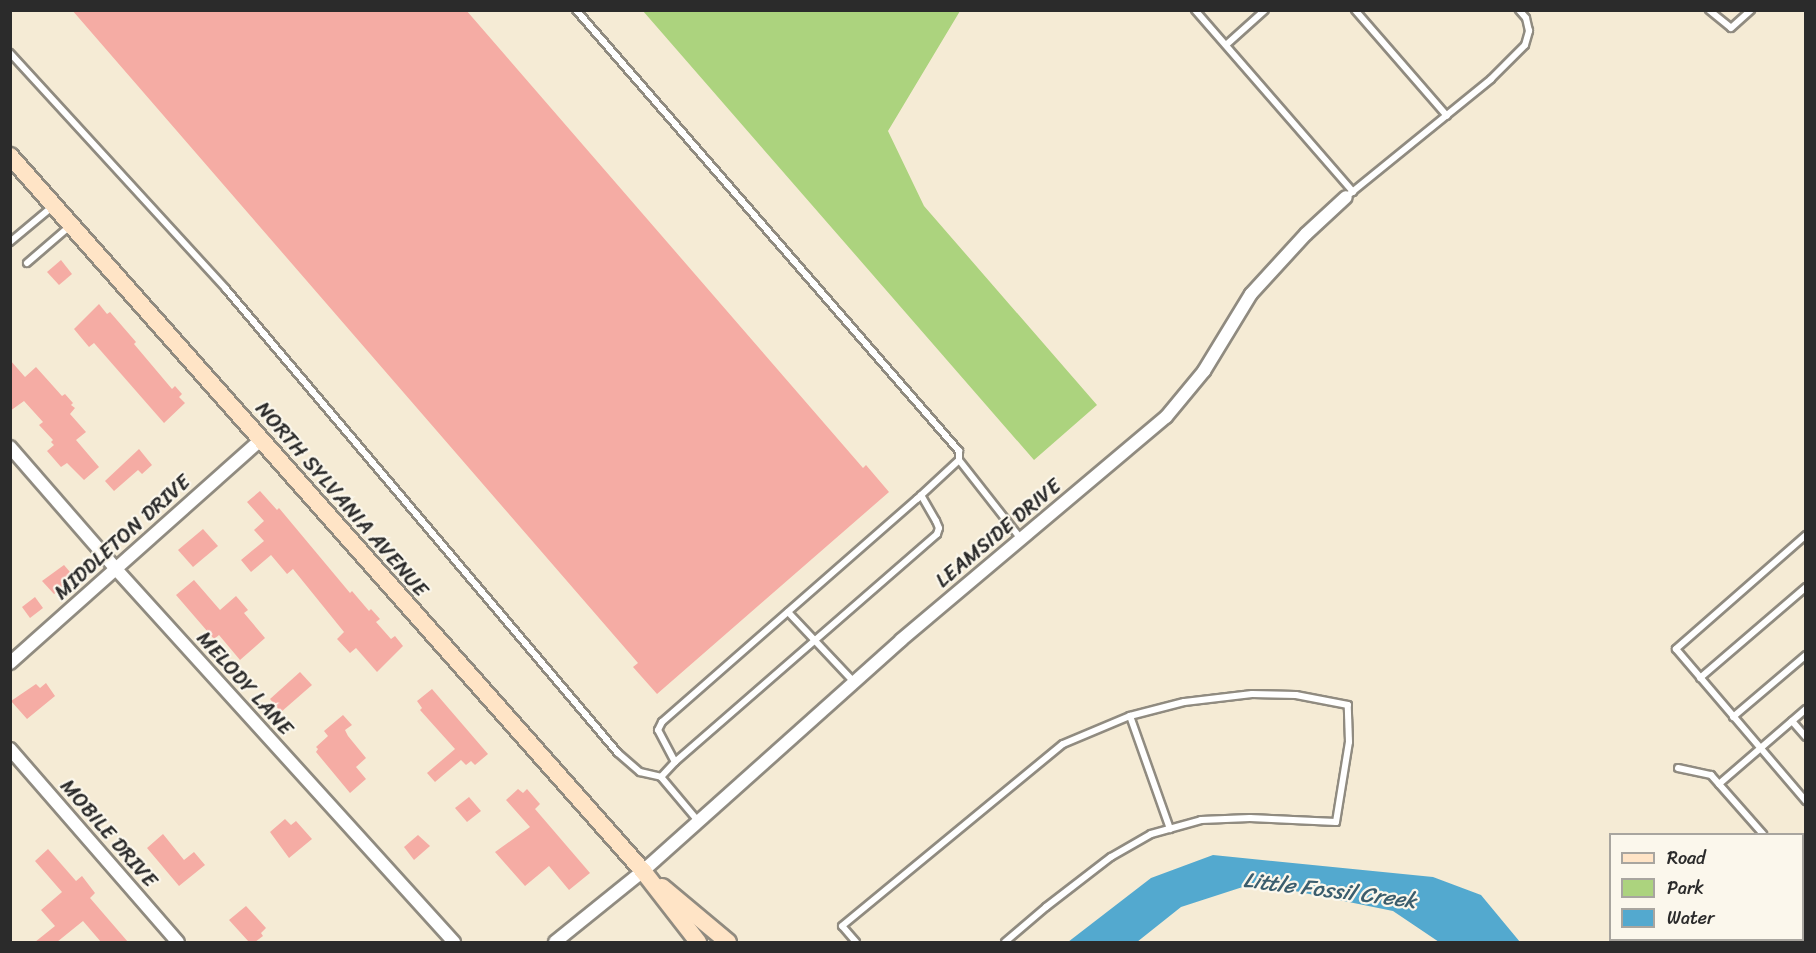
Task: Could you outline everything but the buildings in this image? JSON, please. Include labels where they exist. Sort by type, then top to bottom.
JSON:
[{"type":"street","name":"NORTH SYLVANIA AVENUE","points":[[10,156],[643,871],[698,942]]},
{"type":"street","name":"LEAMSIDE DRIVE","points":[[555,942],[643,871],[854,682],[1166,417],[1204,371],[1251,294],[1306,234],[1350,194]]},
{"type":"street","name":"MIDDLETON DRIVE","points":[[10,663],[260,440]]},
{"type":"street","name":"MELODY LANE","points":[[10,447],[115,568],[454,942]]},
{"type":"street","name":"MOBILE DRIVE","points":[[10,749],[178,942]]},
{"type":"street","name":"NORTH SYLVANIA AVENUE","points":[[643,871],[728,942]]},
{"type":"lane","points":[[576,10],[959,451],[959,460],[1022,539]]},
{"type":"lane","points":[[1195,10],[1350,194],[1491,80],[1525,45],[1529,31],[1526,18],[1519,10]]},
{"type":"lane","points":[[1226,45],[1265,10]]},
{"type":"lane","points":[[1355,10],[1447,116]]},
{"type":"lane","points":[[1709,10],[1731,28],[1751,10]]},
{"type":"lane","points":[[10,53],[226,289],[618,753],[640,772],[661,777],[698,821]]},
{"type":"lane","points":[[10,242],[54,205]]},
{"type":"lane","points":[[27,263],[72,225]]},
{"type":"lane","points":[[675,762],[658,730],[662,722],[959,460]]},
{"type":"lane","points":[[661,777],[675,762],[937,534],[939,528],[921,495]]},
{"type":"lane","points":[[1806,535],[1677,646],[1677,651],[1806,801]]},
{"type":"lane","points":[[1700,678],[1806,587]]},
{"type":"lane","points":[[788,612],[854,682]]},
{"type":"lane","points":[[1733,717],[1806,655]]},
{"type":"lane","points":[[856,942],[842,926],[1063,744],[1131,716],[1184,702],[1252,694],[1296,695],[1348,705],[1349,742],[1336,822],[1212,819],[1151,834],[1111,857],[1005,942]]},
{"type":"lane","points":[[1719,784],[1806,709]]},
{"type":"lane","points":[[1131,716],[1170,829]]},
{"type":"lane","points":[[1791,721],[1806,737]]},
{"type":"lane","points":[[1678,768],[1711,775],[1762,833]]},
{"type":"green space","points":[[643,11],[960,11],[888,131],[924,206],[1097,405],[1034,460]]},
{"type":"water","name":"Little Fossil Creek","points":[[1213,855],[1433,877],[1481,895],[1520,942],[1439,942],[1393,911],[1255,883],[1181,907],[1137,942],[1068,942],[1151,878]]}]
